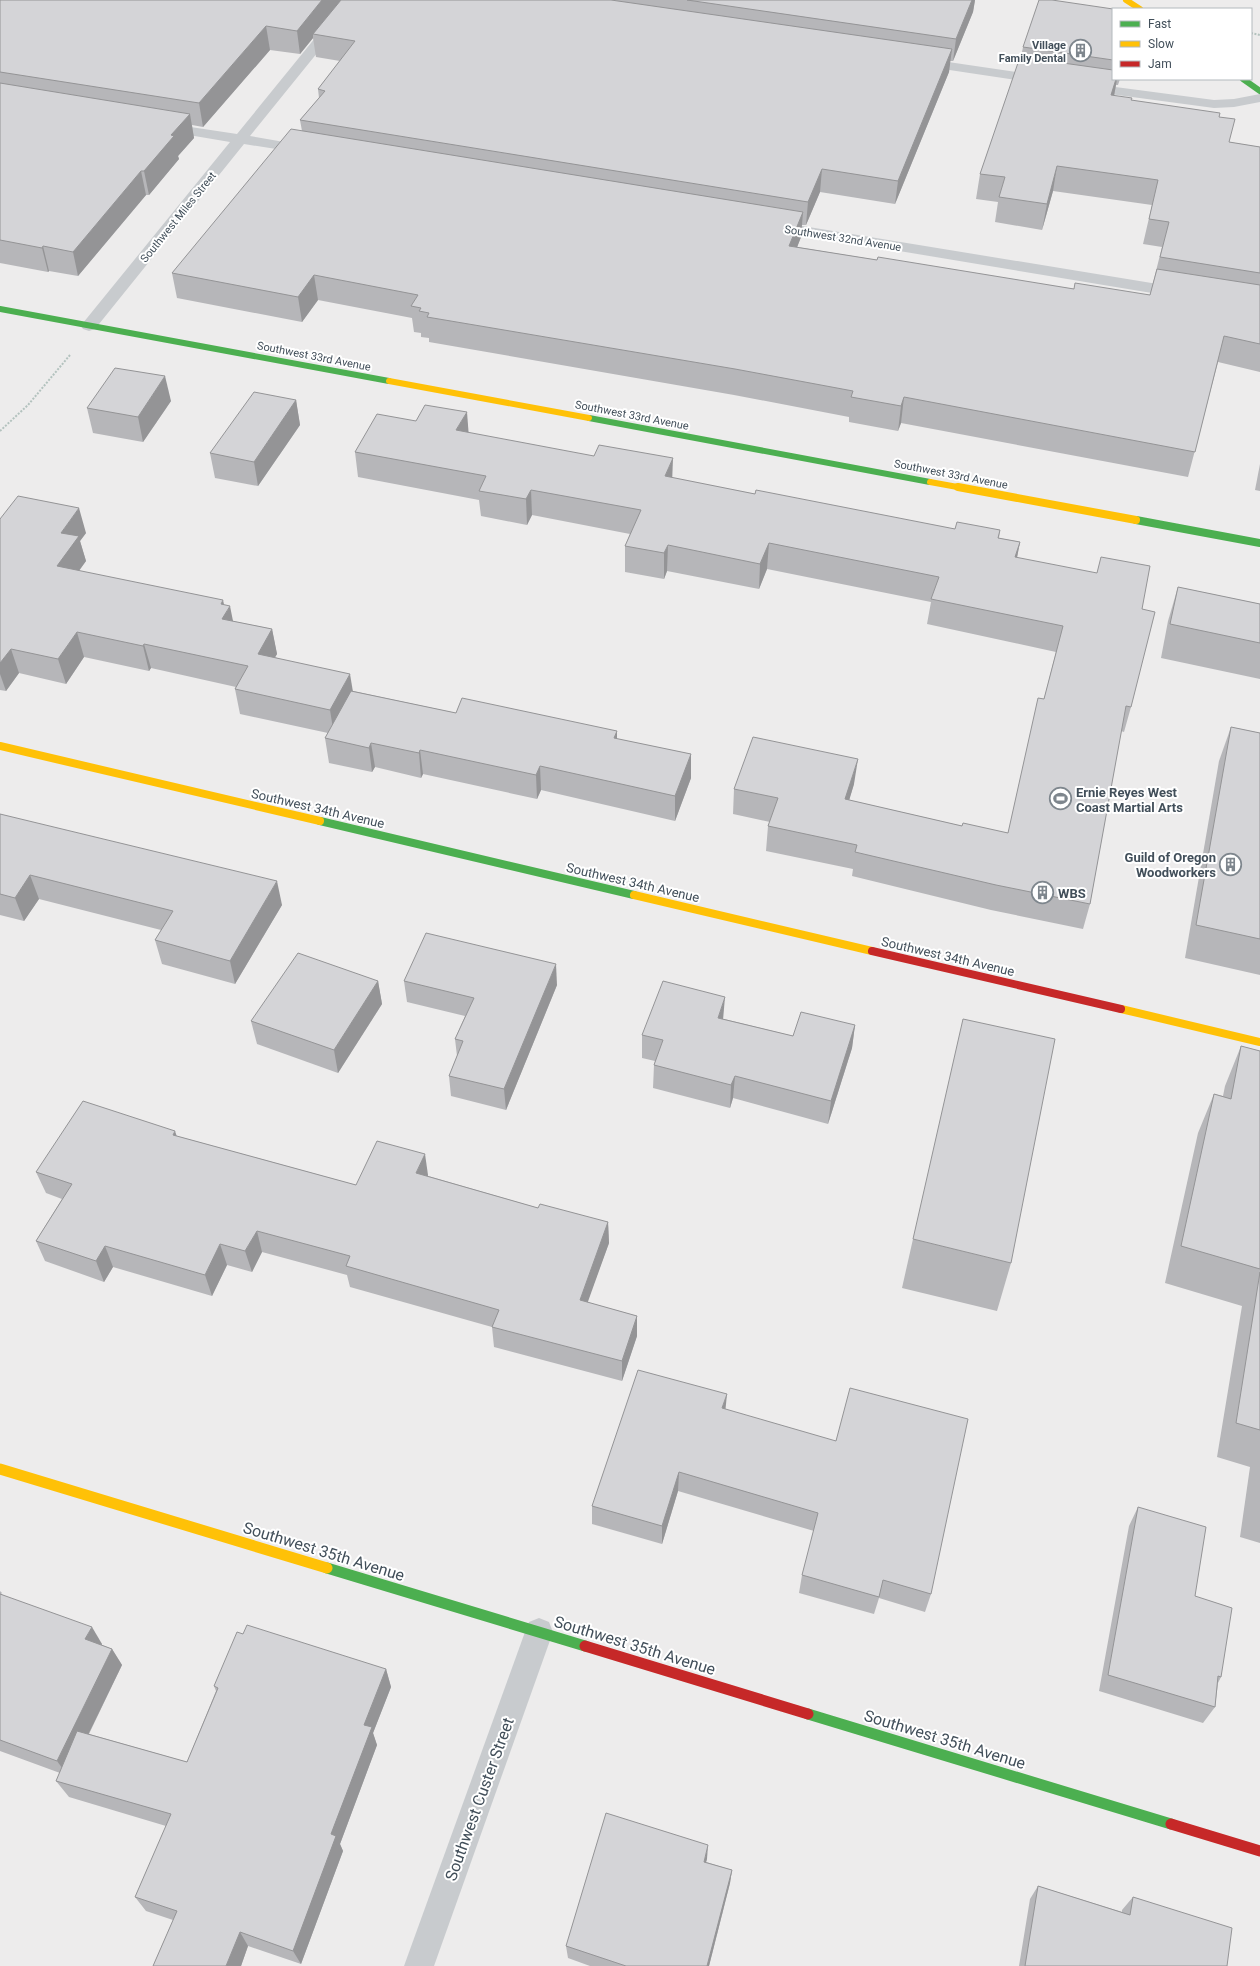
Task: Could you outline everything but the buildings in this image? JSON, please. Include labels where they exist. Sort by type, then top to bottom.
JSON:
[{"type":"street","name":"Southwest Miles Street","points":[[89,326],[353,0]]},
{"type":"street","points":[[1126,0],[1138,8]]},
{"type":"street","points":[[905,60],[1058,83]]},
{"type":"street","points":[[1244,80],[1260,91]]},
{"type":"street","points":[[1073,85],[1214,104],[1234,103],[1260,98]]},
{"type":"street","points":[[148,124],[320,152]]},
{"type":"street","name":"Southwest 32nd Avenue","points":[[759,224],[1198,296]]},
{"type":"street","name":"Southwest 33rd Avenue","points":[[0,309],[1260,543]]},
{"type":"street","name":"Southwest 34th Avenue","points":[[0,746],[1260,1042]]},
{"type":"street","name":"Southwest 35th Avenue","points":[[0,1469],[1260,1851]]},
{"type":"street","name":"Southwest Custer Street","points":[[419,1966],[539,1632]]},
{"type":"path","points":[[0,431],[28,405],[54,375],[81,341],[89,326]]},
{"type":"traffic: fast","points":[[1244,80],[1260,91]]},
{"type":"traffic: fast","points":[[0,309],[389,381]]},
{"type":"traffic: fast","points":[[589,418],[930,482]]},
{"type":"traffic: fast","points":[[1136,520],[1260,543]]},
{"type":"traffic: fast","points":[[320,821],[634,895]]},
{"type":"traffic: fast","points":[[327,1568],[585,1646]]},
{"type":"traffic: fast","points":[[808,1714],[1171,1824]]},
{"type":"traffic: slow","points":[[1126,0],[1138,8]]},
{"type":"traffic: slow","points":[[389,381],[589,418]]},
{"type":"traffic: slow","points":[[930,482],[1136,520]]},
{"type":"traffic: slow","points":[[0,746],[320,821]]},
{"type":"traffic: slow","points":[[634,895],[872,951]]},
{"type":"traffic: slow","points":[[1121,1009],[1260,1042]]},
{"type":"traffic: slow","points":[[0,1469],[327,1568]]},
{"type":"traffic: jam","points":[[872,951],[1121,1009]]},
{"type":"traffic: jam","points":[[585,1646],[808,1714]]},
{"type":"traffic: jam","points":[[1171,1824],[1260,1851]]},
{"type":"place","name":"Village Family Dental","points":[[1081,51]]},
{"type":"place","name":"Ernie Reyes West Coast Martial Arts","points":[[1061,799]]},
{"type":"place","name":"Guild of Oregon Woodworkers","points":[[1231,864]]},
{"type":"place","name":"WBS","points":[[1042,893]]}]
